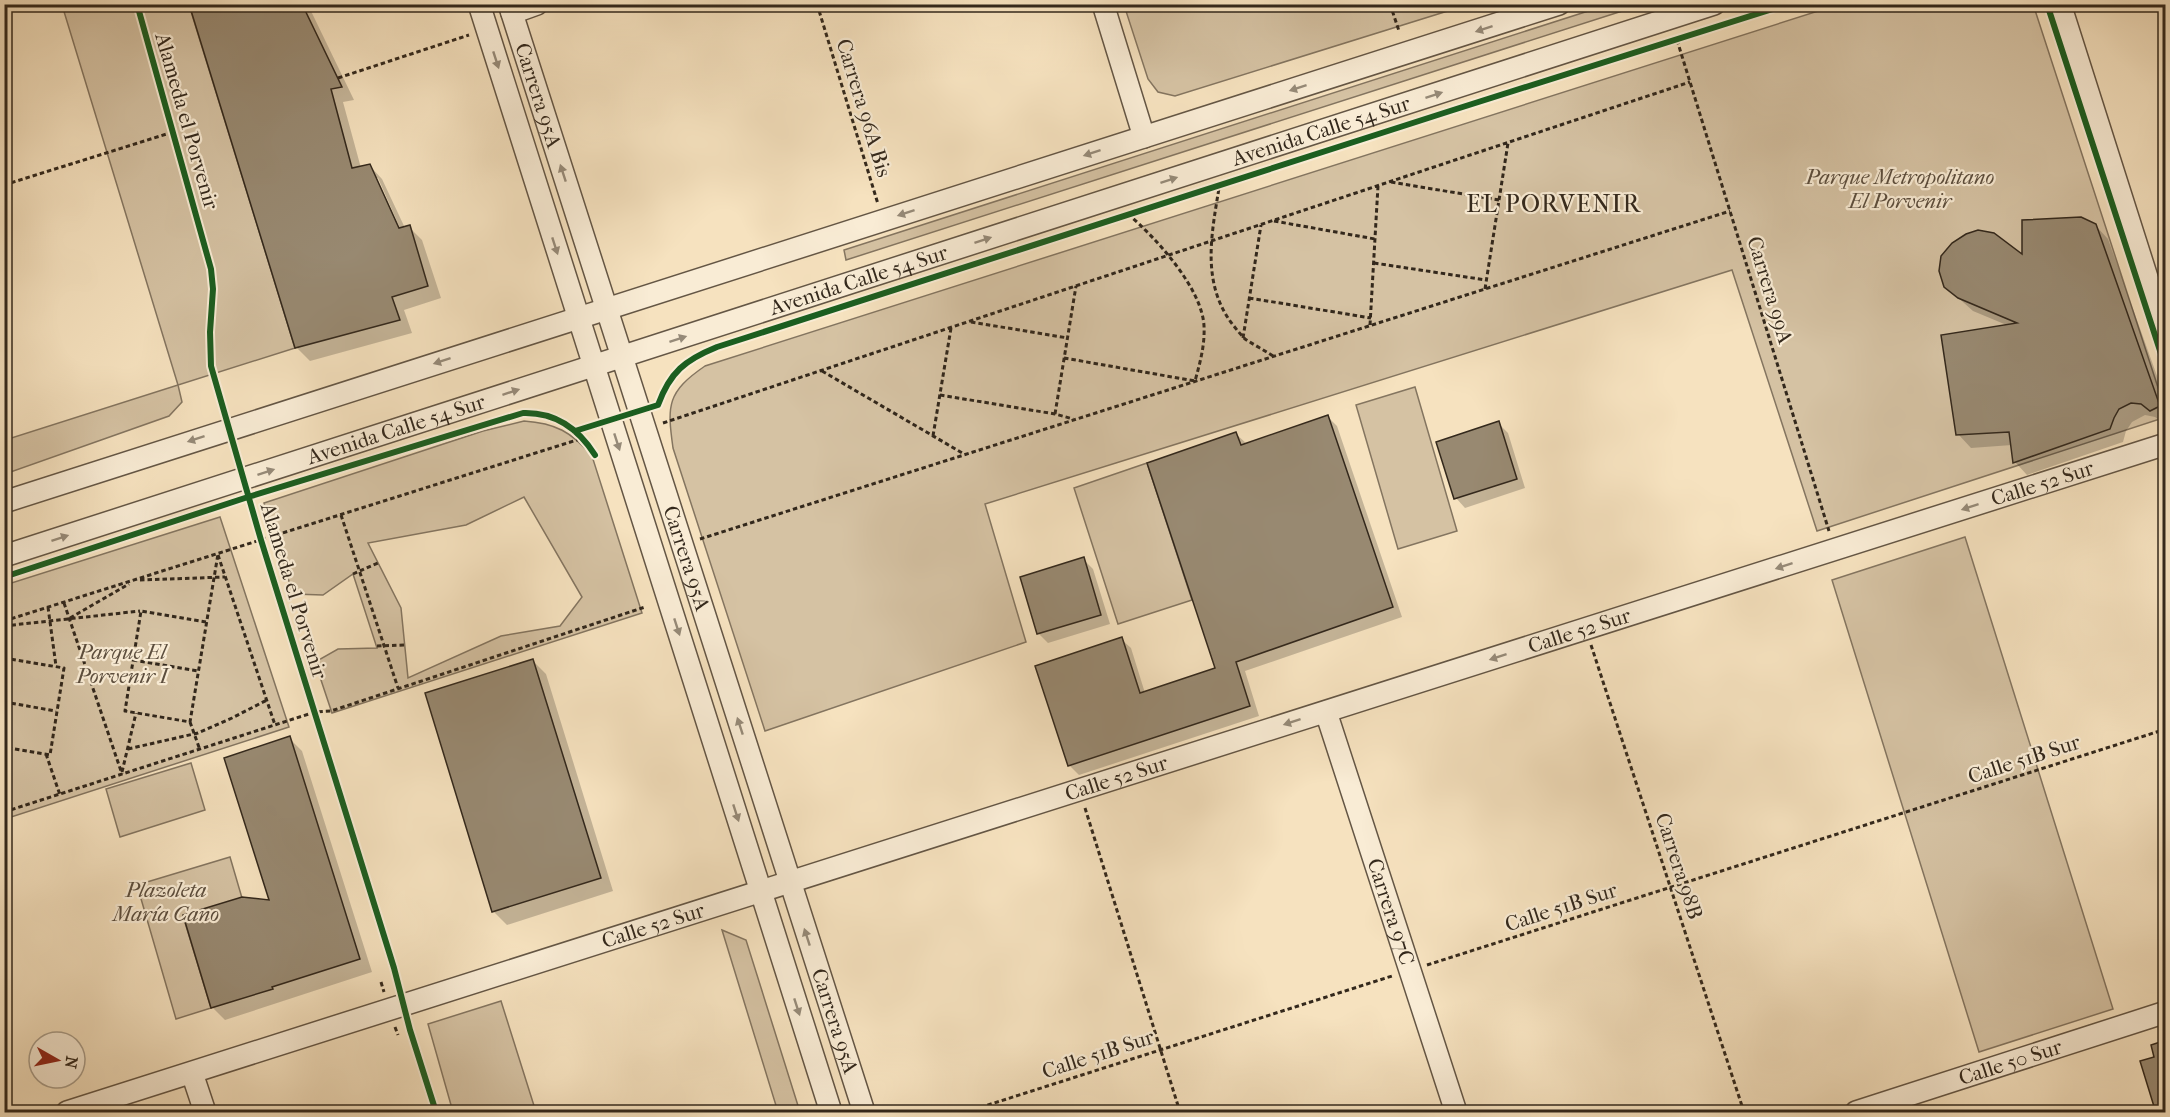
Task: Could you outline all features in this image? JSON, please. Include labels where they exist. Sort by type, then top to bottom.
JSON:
[{"type":"street","name":"Carrera 95A","points":[[478,4],[831,1113]]},
{"type":"street","points":[[511,9],[537,4]]},
{"type":"street","points":[[1103,4],[1144,137]]},
{"type":"street","points":[[4,502],[1559,4]]},
{"type":"street","name":"Avenida Calle 54 Sur","points":[[4,556],[1106,201],[1227,172],[1714,4]]},
{"type":"street","points":[[2060,4],[2166,337]]},
{"type":"street","name":"Carrera 95A","points":[[511,9],[864,1113]]},
{"type":"street","name":"Calle 52 Sur","points":[[67,1113],[2166,444]]},
{"type":"street","name":"Carrera 97C","points":[[1326,712],[1456,1113]]},
{"type":"street","name":"Calle 50 Sur","points":[[1856,1113],[2166,1012]]},
{"type":"street","points":[[192,1073],[205,1113]]},
{"type":"path","points":[[1390,4],[1399,31]]},
{"type":"path","points":[[338,78],[471,35]]},
{"type":"path","points":[[1666,43],[1688,36]]},
{"type":"path","points":[[659,425],[1690,82]]},
{"type":"path","points":[[4,185],[173,132]]},
{"type":"path","points":[[1485,289],[1508,143]]},
{"type":"path","points":[[1227,172],[1220,185],[1212,241],[1212,268],[1216,296],[1228,318],[1244,338],[1273,356]]},
{"type":"path","points":[[1209,189],[1220,185],[1227,172]]},
{"type":"path","points":[[1390,182],[1499,200]]},
{"type":"path","points":[[1370,325],[1378,186]]},
{"type":"path","points":[[1106,201],[1129,215],[1167,256],[1183,276],[1199,303],[1204,324],[1204,346],[1195,381]]},
{"type":"path","points":[[1119,218],[1141,211]]},
{"type":"path","points":[[693,543],[702,538],[964,454],[1730,211]]},
{"type":"path","points":[[1272,221],[1375,239]]},
{"type":"path","points":[[1244,338],[1261,225]]},
{"type":"path","points":[[1374,263],[1486,280]]},
{"type":"path","points":[[1054,414],[1077,286]]},
{"type":"path","points":[[1249,298],[1371,318]]},
{"type":"path","points":[[969,322],[1068,338]]},
{"type":"path","points":[[933,436],[951,328]]},
{"type":"path","points":[[1064,358],[1195,381]]},
{"type":"path","points":[[822,370],[964,454]]},
{"type":"path","points":[[940,395],[1074,419]]},
{"type":"path","points":[[575,431],[589,445]]},
{"type":"path","points":[[4,623],[580,439]]},
{"type":"path","points":[[340,515],[398,688]]},
{"type":"path","points":[[218,554],[275,725]]},
{"type":"path","points":[[200,750],[190,722],[218,554]]},
{"type":"path","points":[[353,574],[378,563]]},
{"type":"path","points":[[70,619],[135,580],[225,577]]},
{"type":"path","points":[[64,602],[122,774]]},
{"type":"path","points":[[4,812],[315,712],[328,711],[645,607]]},
{"type":"path","points":[[48,608],[56,666]]},
{"type":"path","points":[[4,623],[49,621],[141,611],[206,622]]},
{"type":"path","points":[[141,611],[125,711],[190,722]]},
{"type":"path","points":[[377,646],[404,645]]},
{"type":"path","points":[[4,658],[64,668],[50,755],[4,747]]},
{"type":"path","points":[[133,660],[198,671]]},
{"type":"path","points":[[128,749],[194,734],[267,700]]},
{"type":"path","points":[[4,702],[57,712]]},
{"type":"path","points":[[122,774],[136,713]]},
{"type":"path","points":[[46,754],[60,795]]},
{"type":"path","points":[[1079,790],[1180,1113]]},
{"type":"green space","points":[[1124,4],[1467,5],[1175,96],[1158,92],[1148,79]]},
{"type":"green space","name":"Parque Metropolitano El Porvenir","points":[[2033,4],[2166,417],[1817,531],[1732,270],[985,504],[1026,642],[765,731],[673,448],[670,421],[672,401],[683,384],[705,366],[1837,5]]},
{"type":"green space","points":[[62,5],[189,5],[295,348],[178,385]]},
{"type":"green space","points":[[1607,5],[1641,5],[846,260],[844,250]]},
{"type":"green space","points":[[178,385],[182,402],[169,416],[5,474],[5,440]]},
{"type":"green space","points":[[1415,387],[1457,531],[1398,549],[1356,405]]},
{"type":"green space","points":[[524,421],[545,424],[570,435],[592,456],[642,613],[332,713],[315,662],[338,649],[377,648],[353,574],[323,595],[293,594],[264,503],[483,431]],"holes":[[[524,497],[582,597],[560,626],[501,636],[408,678],[401,608],[368,543],[466,525]]]},
{"type":"green space","points":[[1147,463],[1192,600],[1118,624],[1074,488]]},
{"type":"green space","name":"Parque El Porvenir I","points":[[220,517],[289,727],[5,819],[5,585]]},
{"type":"green space","points":[[1965,537],[2113,1009],[1979,1052],[1832,580]]},
{"type":"green space","points":[[191,763],[205,810],[120,837],[106,789]]},
{"type":"green space","name":"Plazoleta María Cano","points":[[230,857],[242,898],[183,916],[211,1008],[176,1019],[137,885]]},
{"type":"green space","points":[[722,930],[746,940],[800,1112],[778,1112]]},
{"type":"green space","points":[[501,1001],[536,1112],[453,1112],[428,1024]]},
{"type":"building","points":[[189,4],[302,4],[342,87],[331,89],[352,168],[370,164],[399,228],[410,225],[428,286],[392,297],[400,320],[295,348]]},
{"type":"building","points":[[2081,217],[2096,224],[2160,406],[2150,411],[2141,404],[2131,403],[2119,409],[2110,429],[2013,463],[2009,432],[1956,435],[1941,335],[2017,323],[1958,298],[1944,287],[1939,271],[1941,256],[1952,243],[1978,230],[1994,233],[2022,254],[2022,220]]},
{"type":"building","points":[[1328,415],[1393,607],[1236,662],[1250,706],[1068,766],[1035,666],[1122,637],[1140,693],[1215,668],[1147,463],[1236,432],[1241,445]]},
{"type":"building","points":[[1499,421],[1517,479],[1454,499],[1436,442]]},
{"type":"building","points":[[1084,557],[1101,615],[1037,634],[1020,577]]},
{"type":"building","points":[[533,659],[601,878],[492,912],[425,693]]},
{"type":"building","points":[[290,736],[360,959],[211,1008],[183,915],[242,897],[269,900],[224,758]]},
{"type":"building","points":[[2166,1040],[2166,1113],[2156,1113],[2140,1061],[2154,1057],[2151,1045]]},
{"type":"cycle path","name":"Alameda el Porvenir","points":[[137,4],[211,269],[213,289],[210,332],[211,366],[261,540],[394,968],[410,1030],[436,1112]]},
{"type":"cycle path","points":[[575,431],[658,405],[668,384],[680,368],[717,347],[1788,4]]},
{"type":"cycle path","points":[[2047,4],[2166,369]]},
{"type":"cycle path","name":"Alameda el Porvenir","points":[[4,577],[248,497],[523,413],[545,415],[565,424],[581,437],[595,455]]},
{"type":"district","name":"EL PORVENIR","points":[[1554,204]]}]
